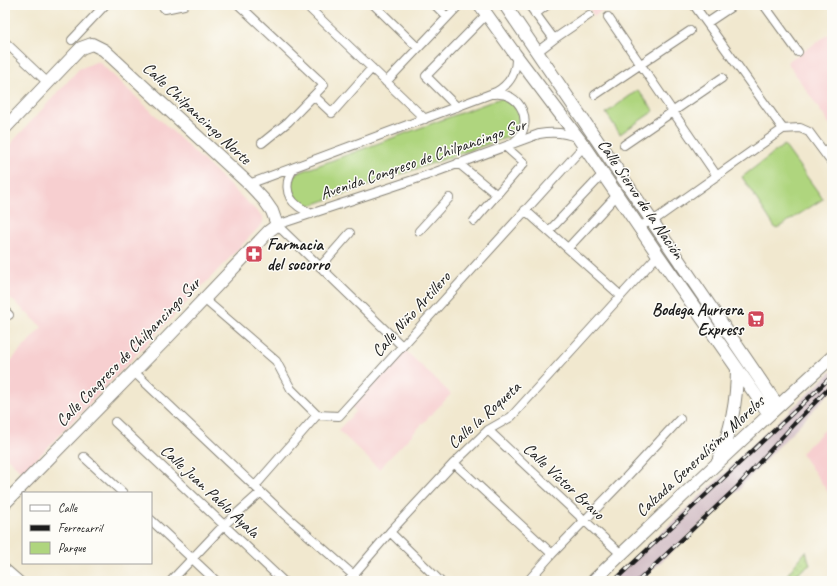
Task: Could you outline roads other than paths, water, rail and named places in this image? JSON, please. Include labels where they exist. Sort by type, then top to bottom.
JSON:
[{"type":"street","points":[[5,128],[48,83],[105,5]]},
{"type":"street","points":[[161,5],[165,8],[184,5]]},
{"type":"street","points":[[239,5],[324,85],[288,122],[262,143]]},
{"type":"street","points":[[306,5],[424,119]]},
{"type":"street","points":[[374,5],[418,48]]},
{"type":"street","points":[[435,5],[447,17]]},
{"type":"street","points":[[386,82],[459,5]]},
{"type":"street","name":"Calle Siervo de la Nación","points":[[504,5],[778,406]]},
{"type":"street","points":[[529,5],[554,39]]},
{"type":"street","points":[[535,14],[547,5]]},
{"type":"street","points":[[694,5],[784,129]]},
{"type":"street","points":[[707,23],[734,5]]},
{"type":"street","points":[[764,5],[798,52]]},
{"type":"street","points":[[457,107],[426,76],[484,10]]},
{"type":"street","name":"Calle Siervo de la Nación","points":[[484,10],[582,143],[769,414]]},
{"type":"street","points":[[537,52],[589,15]]},
{"type":"street","points":[[608,17],[717,176]]},
{"type":"street","points":[[595,95],[690,32]]},
{"type":"street","points":[[5,42],[48,83]]},
{"type":"street","name":"Calle Chilpancingo Norte","points":[[77,44],[92,44],[104,50],[249,184],[272,211],[277,225]]},
{"type":"street","points":[[249,184],[490,95],[501,89],[510,80],[515,68],[516,54]]},
{"type":"street","points":[[314,96],[332,113],[372,68]]},
{"type":"street","points":[[624,145],[722,78]]},
{"type":"street","points":[[474,221],[524,163],[506,147],[517,140],[520,136],[524,124],[524,112],[517,102],[508,95],[490,95]]},
{"type":"street","points":[[638,226],[652,221],[784,129],[800,128],[809,132],[832,163]]},
{"type":"street","name":"Avenida Congreso de Chilpancingo Sur","points":[[277,225],[422,177],[506,147],[532,136],[546,133],[560,133],[566,134],[582,143]]},
{"type":"street","name":"Calle Niño Artillero","points":[[317,415],[339,416],[495,244],[582,143]]},
{"type":"street","points":[[458,163],[497,195]]},
{"type":"street","points":[[295,167],[291,171],[288,182],[288,193],[298,207],[311,214]]},
{"type":"street","points":[[549,231],[603,174]]},
{"type":"street","points":[[568,248],[617,195]]},
{"type":"street","points":[[419,231],[449,198]]},
{"type":"street","points":[[525,210],[621,296]]},
{"type":"street","points":[[277,225],[402,346]]},
{"type":"street","name":"Calle Congreso de Chilpancingo Sur","points":[[5,503],[165,340],[269,231],[277,225]]},
{"type":"street","points":[[320,267],[350,233]]},
{"type":"street","name":"Calle la Roqueta","points":[[348,581],[390,532],[454,463],[488,430],[511,417],[658,255]]},
{"type":"street","points":[[204,299],[276,361],[291,389],[317,415],[255,486]]},
{"type":"street","name":"Calzada Generalísimo Morelos","points":[[593,581],[717,462],[832,357]]},
{"type":"street","points":[[717,462],[726,440],[733,416],[737,392],[737,368]]},
{"type":"street","points":[[133,372],[285,515],[354,574],[360,581]]},
{"type":"street","points":[[528,581],[680,419]]},
{"type":"street","name":"Calle Juan Pablo Ayala","points":[[115,422],[283,581]]},
{"type":"street","name":"Calle Víctor Bravo","points":[[488,430],[621,554]]},
{"type":"street","points":[[84,457],[122,492]]},
{"type":"street","points":[[454,463],[552,554]]},
{"type":"street","points":[[171,581],[224,525],[261,492]]},
{"type":"street","points":[[152,521],[216,581]]},
{"type":"street","points":[[390,532],[440,581]]},
{"type":"street","points":[[5,568],[20,581]]},
{"type":"railway","points":[[614,581],[832,376]]},
{"type":"railway","points":[[638,581],[736,488],[794,424],[832,385]]},
{"type":"place","name":"Farmacia del socorro","points":[[254,254]]},
{"type":"place","name":"Bodega Aurrera Express","points":[[756,319]]}]
